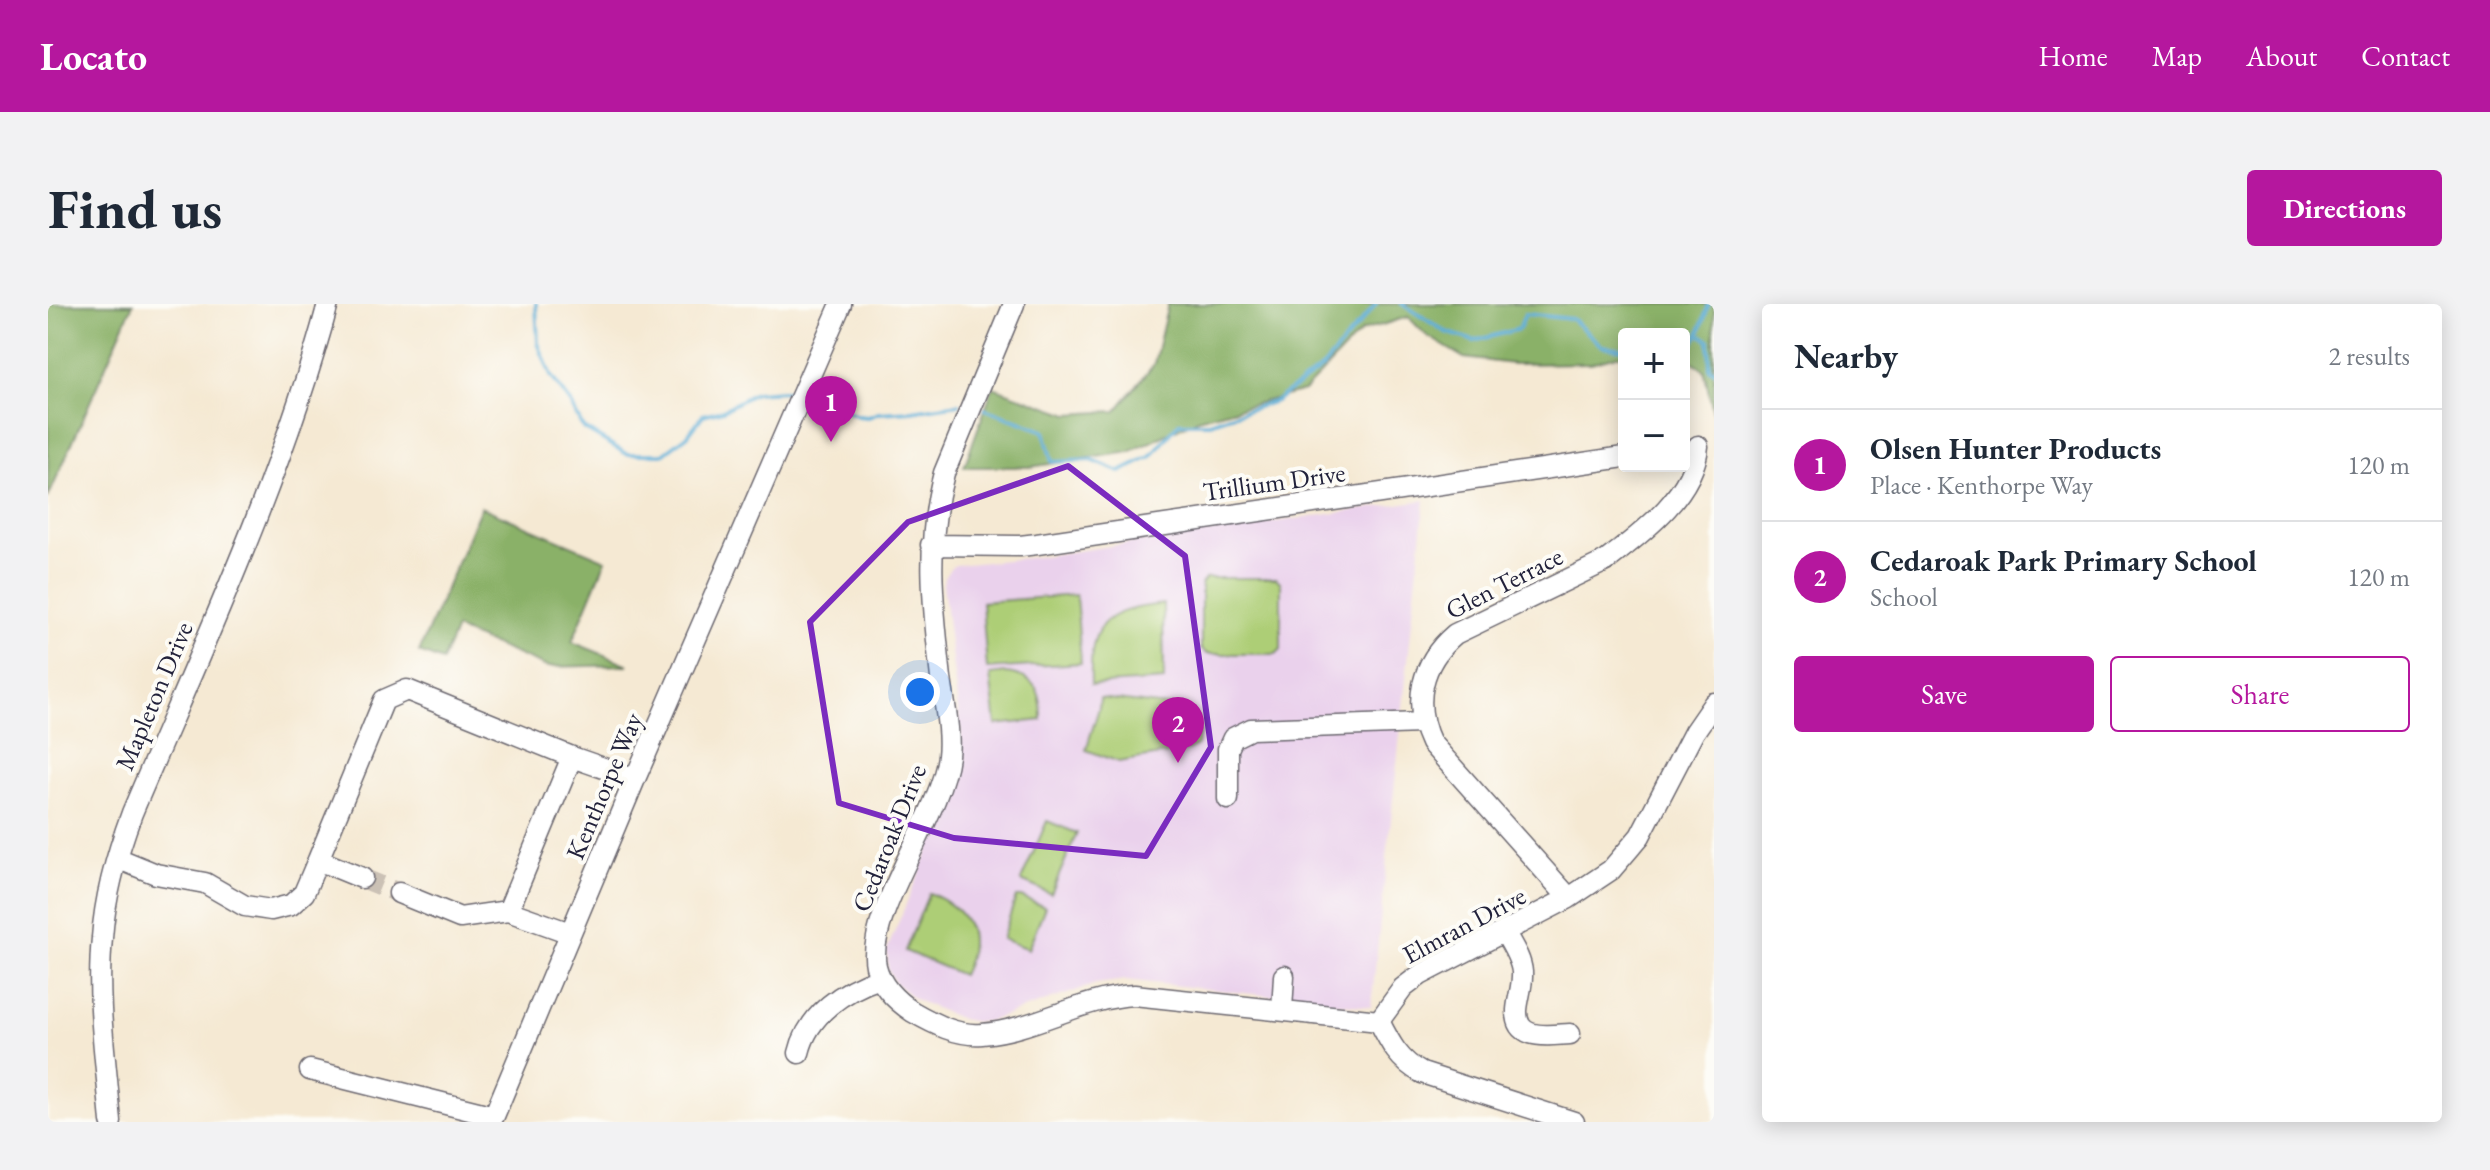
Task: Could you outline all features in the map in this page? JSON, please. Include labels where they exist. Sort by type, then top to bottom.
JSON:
[{"type":"street","name":"Mapleton Drive","points":[[111,1122],[102,1005],[101,940],[117,858],[132,813],[279,464],[328,304]]},
{"type":"street","name":"Kenthorpe Way","points":[[310,1070],[494,1116],[635,779],[841,304]]},
{"type":"street","name":"Cedaroak Drive","points":[[880,978],[876,963],[879,931],[939,793],[948,753],[933,607],[931,545],[936,502],[944,473],[1014,304]]},
{"type":"street","name":"Glen Terrace","points":[[1421,723],[1426,674],[1445,643],[1467,627],[1606,561],[1627,545],[1683,488],[1695,467],[1699,446]]},
{"type":"street","name":"Trillium Drive","points":[[931,545],[1037,544],[1618,458]]},
{"type":"street","points":[[117,858],[161,876],[205,883],[245,906],[271,910],[291,905],[304,893],[384,700],[407,690],[572,757],[635,779]]},
{"type":"street","name":"Elmran Drive","points":[[1379,1021],[1394,998],[1410,982],[1569,898],[1611,870],[1632,847],[1694,732],[1714,703]]},
{"type":"street","points":[[1228,799],[1228,749],[1233,738],[1251,729],[1421,723],[1431,743],[1569,898]]},
{"type":"street","points":[[508,911],[572,757]]},
{"type":"street","points":[[318,860],[362,878]]},
{"type":"street","points":[[399,893],[460,918],[508,911],[570,933]]},
{"type":"street","points":[[1504,931],[1520,963],[1522,975],[1517,1011],[1519,1026],[1527,1033],[1539,1036],[1570,1034]]},
{"type":"street","points":[[1282,1010],[1284,976]]},
{"type":"street","points":[[799,1053],[810,1027],[832,1002],[880,978],[893,996],[912,1011],[934,1024],[967,1034],[996,1032],[1119,996],[1149,996],[1379,1021],[1393,1049],[1416,1070],[1574,1122]]},
{"type":"highlighted area","points":[[1068,466],[1185,556],[1211,747],[1146,856],[954,838],[839,803],[810,622],[908,522]]},
{"type":"shaded area","points":[[1425,500],[1371,1007],[1126,980],[1096,984],[988,1021],[976,1022],[916,1000],[895,983],[888,969],[887,950],[951,796],[961,754],[943,584],[951,567]]},
{"type":"green space","points":[[48,304],[133,304],[48,498]]},
{"type":"green space","points":[[1168,304],[1714,304],[1714,417],[1704,370],[1690,360],[1690,328],[1618,328],[1618,356],[1591,363],[1513,364],[1464,358],[1426,335],[1408,317],[1362,331],[1304,391],[1198,419],[1130,452],[1030,467],[964,467],[993,387],[1069,414],[1116,411],[1154,364]]},
{"type":"green space","points":[[481,507],[606,560],[572,642],[629,665],[547,667],[456,629],[442,661],[419,652]]},
{"type":"green space","points":[[1206,578],[1276,578],[1281,583],[1281,649],[1276,654],[1207,654],[1201,649],[1201,584]]},
{"type":"green space","points":[[1076,595],[1081,663],[987,669],[982,602]]},
{"type":"green space","points":[[1163,604],[1164,680],[1091,685],[1093,647],[1103,624],[1126,611]]},
{"type":"green space","points":[[1006,673],[1024,678],[1035,687],[1041,701],[1042,720],[996,725],[990,675]]},
{"type":"green space","points":[[1100,698],[1183,708],[1191,712],[1200,732],[1197,745],[1189,750],[1119,762],[1086,750]]},
{"type":"green space","points":[[1047,821],[1077,833],[1051,894],[1021,881]]},
{"type":"green space","points":[[929,893],[953,907],[968,925],[971,948],[962,975],[905,951]]},
{"type":"green space","points":[[1016,897],[1045,907],[1028,949],[1002,939]]},
{"type":"waterway","points":[[536,304],[538,343],[551,376],[570,402],[583,428],[627,454],[663,454],[687,436],[703,415],[723,410],[755,393],[791,393]]},
{"type":"waterway","points":[[985,409],[1044,431],[1052,462],[1091,460],[1120,472],[1151,457],[1179,423],[1210,423],[1275,401],[1323,367],[1376,304]]},
{"type":"waterway","points":[[1402,304],[1446,332],[1474,341],[1519,329],[1525,314],[1572,319],[1602,346],[1618,348]]},
{"type":"waterway","points":[[1699,334],[1709,304]]},
{"type":"waterway","points":[[1690,348],[1699,334],[1709,340],[1710,370],[1714,371]]},
{"type":"waterway","points":[[814,399],[868,417],[879,413],[959,404]]},
{"type":"tunnel","points":[[362,878],[399,893]]},
{"type":"place","name":"Olsen Hunter Products","points":[[831,442]]},
{"type":"place","name":"Cedaroak Park Primary School","points":[[1178,763]]}]
